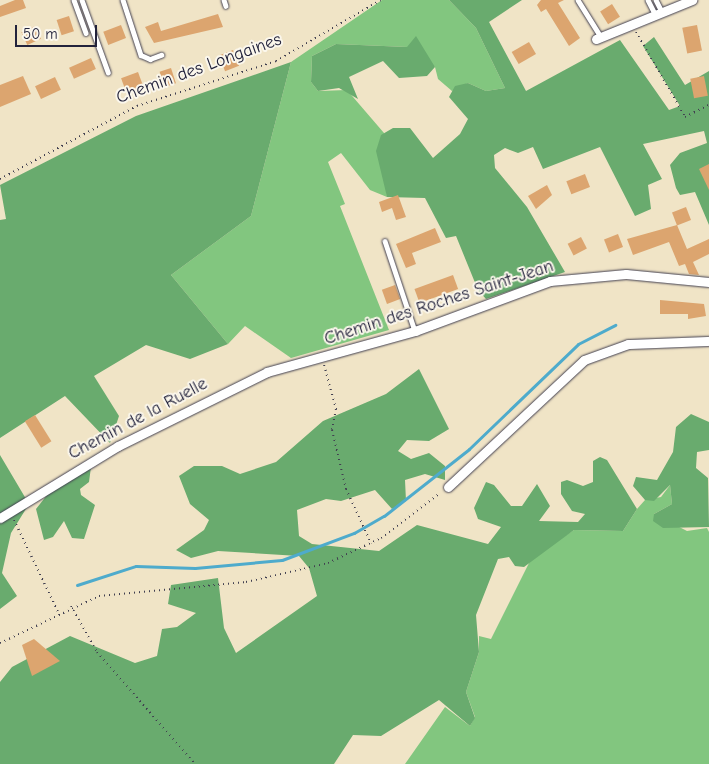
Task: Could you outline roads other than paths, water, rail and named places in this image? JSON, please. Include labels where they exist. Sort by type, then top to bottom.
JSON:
[{"type":"street","points":[[599,38],[660,16],[692,0]]},
{"type":"street","name":"Chemin des Roches Saint-Jean","points":[[299,362],[322,358],[415,331],[550,281],[626,274],[709,282]]},
{"type":"street","points":[[448,487],[584,360],[628,344],[709,342]]},
{"type":"street","name":"Chemin de la Ruelle","points":[[0,518],[170,419],[299,362]]},
{"type":"lane","points":[[74,0],[86,33]]},
{"type":"lane","points":[[82,0],[108,72]]},
{"type":"lane","points":[[123,0],[141,55],[150,59],[161,56]]},
{"type":"lane","points":[[224,0],[226,6]]},
{"type":"lane","points":[[578,0],[599,38]]},
{"type":"lane","points":[[648,0],[660,16]]},
{"type":"lane","points":[[656,0],[660,16]]},
{"type":"lane","points":[[385,241],[415,331]]},
{"type":"waterway","points":[[77,585],[136,566],[195,568],[282,560],[354,533],[384,516],[469,449],[578,344],[615,325]]}]
